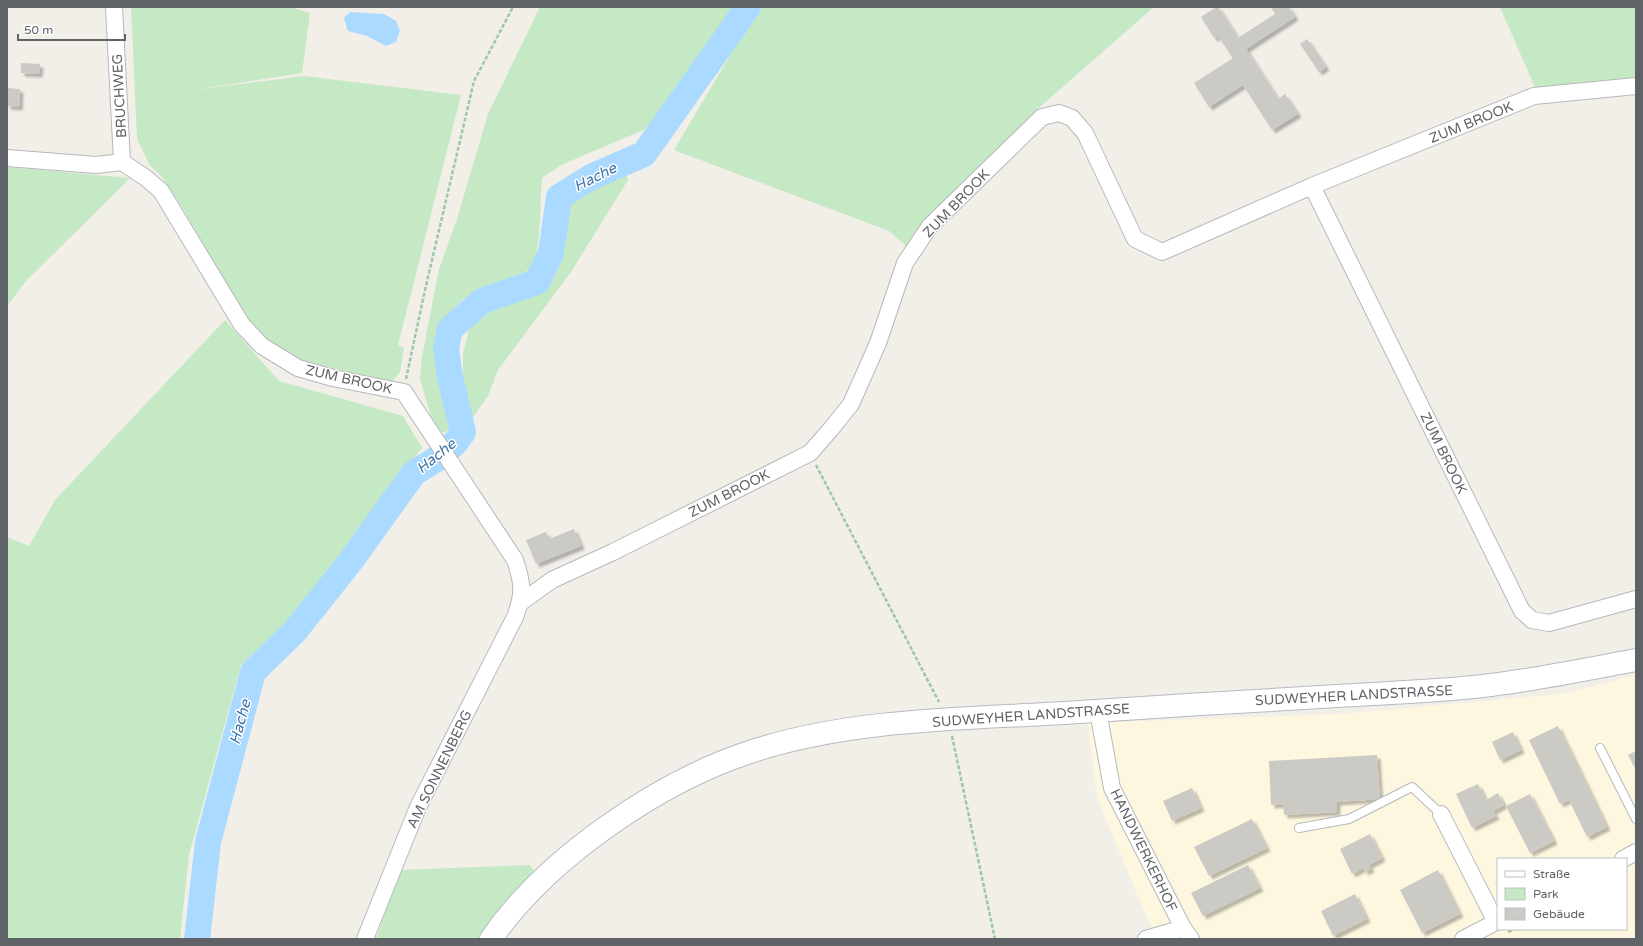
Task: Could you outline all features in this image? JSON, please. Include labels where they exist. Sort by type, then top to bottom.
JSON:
[{"type":"main road","name":"SUDWEYHER LANDSTRASSE","points":[[491,939],[499,926],[528,894],[564,861],[613,822],[680,781],[715,764],[752,751],[800,738],[852,728],[949,720],[1435,691],[1543,678],[1636,660]]},
{"type":"street","name":"BRUCHWEG","points":[[114,7],[122,162]]},
{"type":"street","name":"ZUM BROOK","points":[[520,603],[552,580],[613,552],[810,452],[851,404],[878,342],[905,263],[930,226],[1042,117],[1060,113],[1072,118],[1085,133],[1135,239],[1162,252],[1312,186],[1534,96],[1636,86]]},
{"type":"street","points":[[7,158],[96,164],[122,162]]},
{"type":"street","name":"ZUM BROOK","points":[[122,162],[146,178],[161,191],[242,325],[262,346],[298,368],[333,378],[404,392],[515,560],[522,582],[520,603]]},
{"type":"street","name":"ZUM BROOK","points":[[1312,186],[1522,611],[1532,620],[1549,623],[1636,599]]},
{"type":"street","name":"AM SONNENBERG","points":[[366,939],[418,806],[515,617],[520,603]]},
{"type":"street","name":"HANDWERKERHOF","points":[[1098,711],[1112,788],[1187,934]]},
{"type":"street","points":[[1442,814],[1497,922],[1463,939]]},
{"type":"street","points":[[1625,858],[1636,852]]},
{"type":"street","points":[[1146,939],[1187,934]]},
{"type":"lane","points":[[1600,748],[1636,819]]},
{"type":"lane","points":[[1299,828],[1349,819],[1412,787],[1442,814]]},
{"type":"path","points":[[404,392],[414,339],[474,81],[513,7]]},
{"type":"path","points":[[810,452],[949,720],[995,939]]},
{"type":"shaded area","points":[[1636,675],[1636,939],[1156,939],[1097,798],[1088,723],[1341,714],[1561,694]]},
{"type":"green space","points":[[131,7],[290,7],[310,13],[302,73],[194,90],[304,76],[461,95],[398,345],[404,348],[400,372],[391,383],[295,359],[264,341],[246,318],[182,207],[162,177],[149,164],[137,138]]},
{"type":"green space","points":[[540,7],[734,7],[655,125],[561,165],[542,178],[537,252],[531,267],[524,273],[507,281],[472,293],[458,305],[446,320],[441,339],[440,361],[441,374],[449,407],[451,427],[445,432],[436,433],[420,379],[422,357],[439,269],[457,219],[488,114]]},
{"type":"green space","points":[[763,7],[1154,7],[1042,105],[962,185],[907,247],[889,231],[674,150],[732,52]]},
{"type":"green space","points":[[1500,7],[1636,7],[1636,77],[1536,90]]},
{"type":"green space","points":[[7,167],[130,178],[26,281],[7,306]]},
{"type":"green space","points":[[622,175],[627,175],[628,180],[571,272],[498,370],[488,396],[469,423],[466,423],[463,421],[463,355],[469,328],[478,316],[542,292],[553,280],[559,265],[570,203]]},
{"type":"green space","points":[[225,320],[279,381],[403,416],[422,448],[287,622],[241,665],[189,855],[180,939],[7,939],[7,537],[29,546],[55,500]]},
{"type":"green space","points":[[530,865],[534,871],[493,916],[478,939],[376,939],[400,870]]},
{"type":"water","points":[[350,12],[384,14],[396,21],[400,31],[396,42],[386,46],[367,36],[348,31],[344,18]]},
{"type":"building","points":[[1218,7],[1238,38],[1275,14],[1271,7],[1289,7],[1295,17],[1246,49],[1278,99],[1285,94],[1298,114],[1272,130],[1243,85],[1209,107],[1194,83],[1233,58],[1218,36],[1214,38],[1201,17]]},
{"type":"building","points":[[1307,39],[1326,67],[1319,72],[1300,44]]},
{"type":"building","points":[[21,63],[40,64],[39,74],[21,73]]},
{"type":"building","points":[[7,88],[20,89],[19,107],[7,106]]},
{"type":"building","points":[[574,529],[581,546],[536,564],[526,540],[546,532],[549,539]]},
{"type":"building","points":[[1558,726],[1607,827],[1587,837],[1569,800],[1560,804],[1529,740]]},
{"type":"building","points":[[1513,732],[1521,750],[1500,760],[1492,742]]},
{"type":"building","points":[[1636,751],[1636,770],[1628,755]]},
{"type":"building","points":[[1377,755],[1380,799],[1337,802],[1337,812],[1284,815],[1283,804],[1271,805],[1269,761]]},
{"type":"building","points":[[1478,784],[1486,800],[1498,793],[1504,805],[1493,811],[1496,816],[1472,828],[1456,794]]},
{"type":"building","points":[[1192,788],[1201,808],[1172,821],[1163,801]]},
{"type":"building","points":[[1530,794],[1554,841],[1530,853],[1506,806]]},
{"type":"building","points":[[1252,819],[1267,848],[1209,876],[1194,847]]},
{"type":"building","points":[[1370,834],[1382,858],[1369,865],[1371,869],[1365,872],[1363,868],[1352,874],[1340,849]]},
{"type":"building","points":[[1248,865],[1260,888],[1203,916],[1191,893]]},
{"type":"building","points":[[1438,870],[1460,914],[1422,933],[1400,890]]},
{"type":"building","points":[[1355,894],[1367,919],[1333,936],[1321,911]]},
{"type":"waterway","name":"Hache","points":[[197,939],[208,842],[253,672],[295,631],[350,562],[414,473],[435,460],[455,443],[463,432],[449,372],[446,348],[450,329],[482,301],[537,282],[551,253],[559,197],[591,177],[644,154],[748,7]]}]
